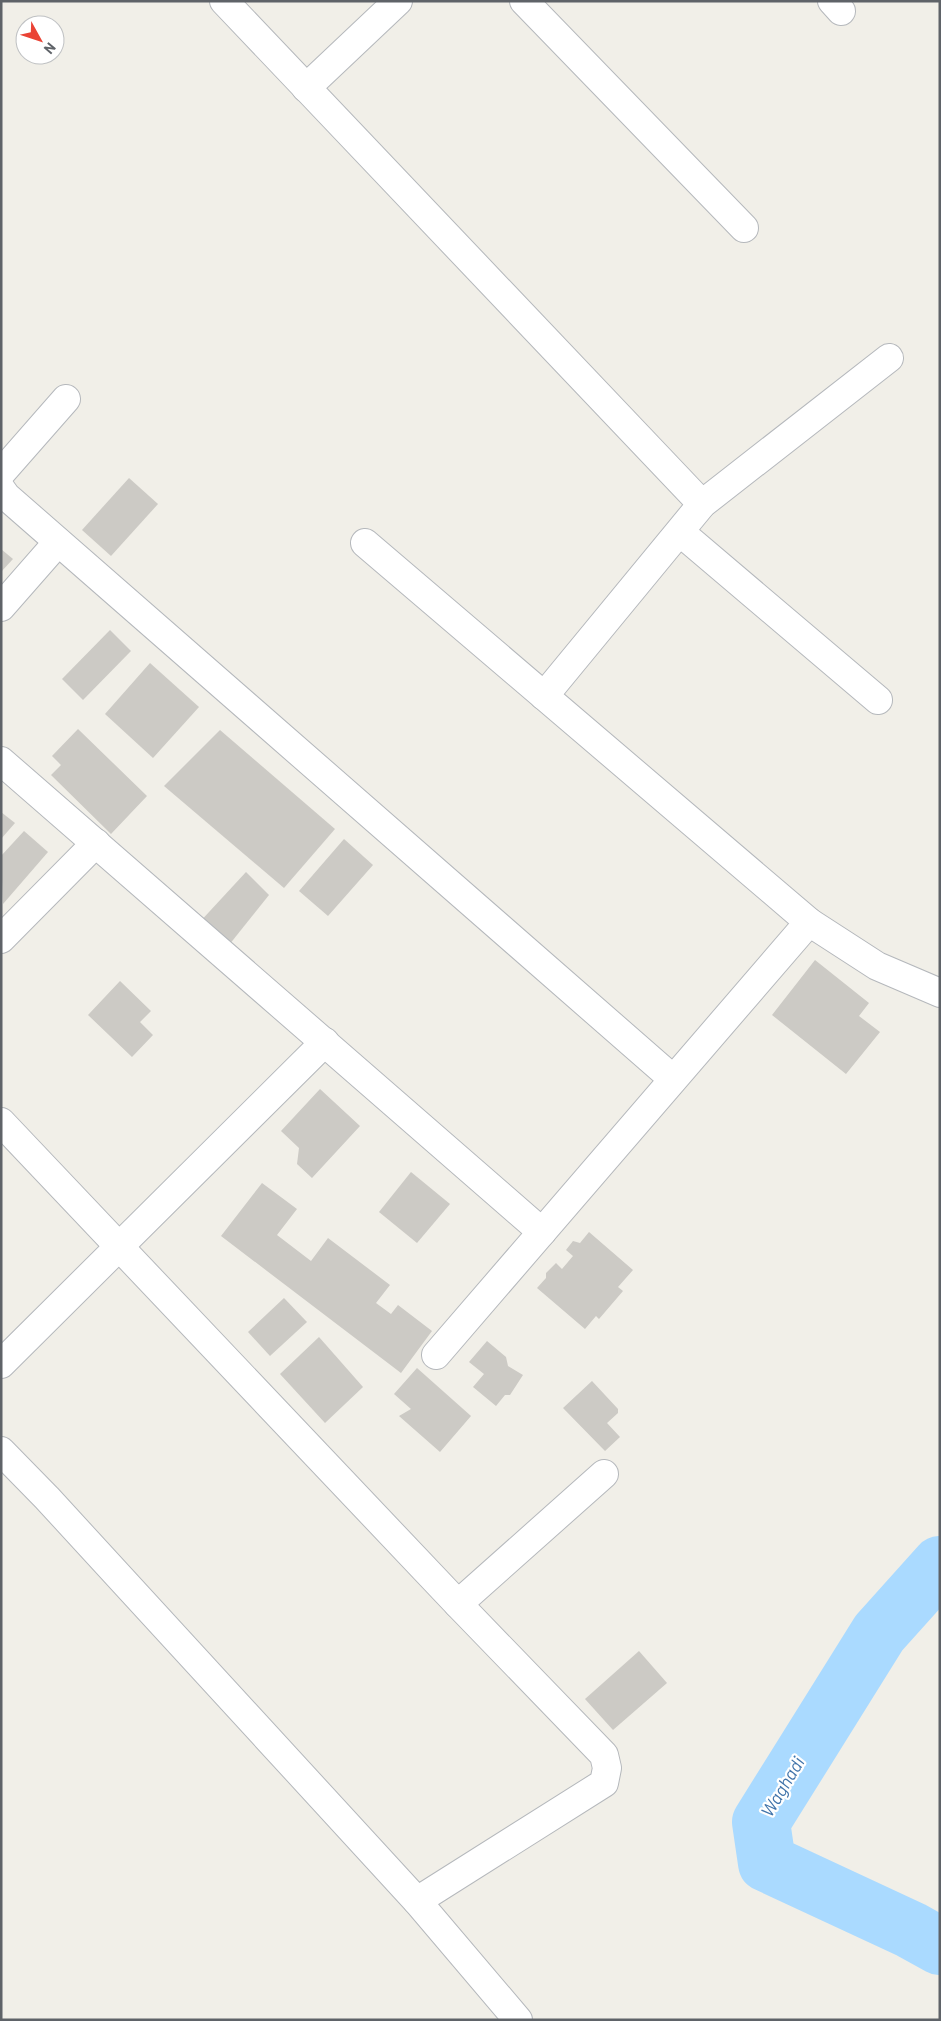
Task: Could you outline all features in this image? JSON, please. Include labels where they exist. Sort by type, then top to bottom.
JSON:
[{"type":"street","points":[[224,1],[702,504]]},
{"type":"street","points":[[306,88],[398,1]]},
{"type":"street","points":[[524,1],[744,228]]},
{"type":"street","points":[[544,696],[702,504],[889,358]]},
{"type":"street","points":[[1,473],[66,399]]},
{"type":"street","points":[[1,490],[673,1080]]},
{"type":"street","points":[[680,532],[878,700]]},
{"type":"street","points":[[1,607],[58,542]]},
{"type":"street","points":[[365,543],[809,922],[877,966],[940,993]]},
{"type":"street","points":[[1,762],[542,1232]]},
{"type":"street","points":[[1,939],[96,843]]},
{"type":"street","points":[[436,1354],[809,922]]},
{"type":"street","points":[[1,1364],[325,1042]]},
{"type":"street","points":[[1,1122],[458,1604],[604,1755],[607,1768],[604,1783],[599,1787],[417,1901]]},
{"type":"street","points":[[1,1451],[47,1498],[417,1901],[518,2020]]},
{"type":"street","points":[[458,1604],[604,1474]]},
{"type":"building","points":[[129,478],[158,504],[111,556],[82,530]]},
{"type":"building","points":[[1,549],[13,559],[1,572]]},
{"type":"building","points":[[110,630],[131,651],[83,700],[62,679]]},
{"type":"building","points":[[150,663],[199,707],[153,758],[105,714]]},
{"type":"building","points":[[78,729],[147,796],[111,834],[51,775],[61,765],[52,756]]},
{"type":"building","points":[[220,730],[335,829],[284,888],[164,786]]},
{"type":"building","points":[[1,812],[15,823],[1,839]]},
{"type":"building","points":[[24,831],[48,852],[3,904],[1,856]]},
{"type":"building","points":[[344,839],[373,865],[328,916],[299,891]]},
{"type":"building","points":[[246,872],[269,895],[225,950],[197,925]]},
{"type":"building","points":[[815,960],[869,1003],[859,1016],[880,1032],[846,1074],[772,1015]]},
{"type":"building","points":[[120,981],[151,1011],[140,1022],[153,1035],[132,1057],[88,1015]]},
{"type":"building","points":[[320,1089],[360,1126],[312,1178],[297,1164],[299,1148],[281,1131]]},
{"type":"building","points":[[411,1172],[450,1204],[417,1243],[379,1212]]},
{"type":"building","points":[[262,1183],[297,1209],[277,1235],[311,1261],[328,1238],[390,1285],[376,1303],[391,1314],[398,1305],[432,1331],[401,1373],[221,1236]]},
{"type":"building","points":[[589,1232],[633,1270],[618,1287],[623,1291],[599,1319],[596,1316],[585,1329],[537,1288],[546,1278],[546,1273],[556,1263],[562,1269],[573,1256],[566,1250],[573,1241],[580,1243]]},
{"type":"building","points":[[284,1298],[307,1322],[270,1356],[248,1332]]},
{"type":"building","points":[[319,1337],[363,1387],[325,1423],[280,1374]]},
{"type":"building","points":[[487,1341],[506,1357],[508,1366],[523,1375],[510,1395],[505,1395],[496,1406],[473,1387],[484,1374],[469,1362]]},
{"type":"building","points":[[417,1368],[471,1416],[440,1452],[399,1416],[411,1409],[394,1394]]},
{"type":"building","points":[[592,1381],[618,1409],[618,1413],[607,1423],[620,1437],[605,1451],[563,1408]]},
{"type":"building","points":[[639,1651],[667,1683],[613,1730],[585,1699]]},
{"type":"waterway","name":"Waghadi","points":[[940,1565],[879,1633],[761,1822],[767,1863],[911,1930],[940,1946]]}]
